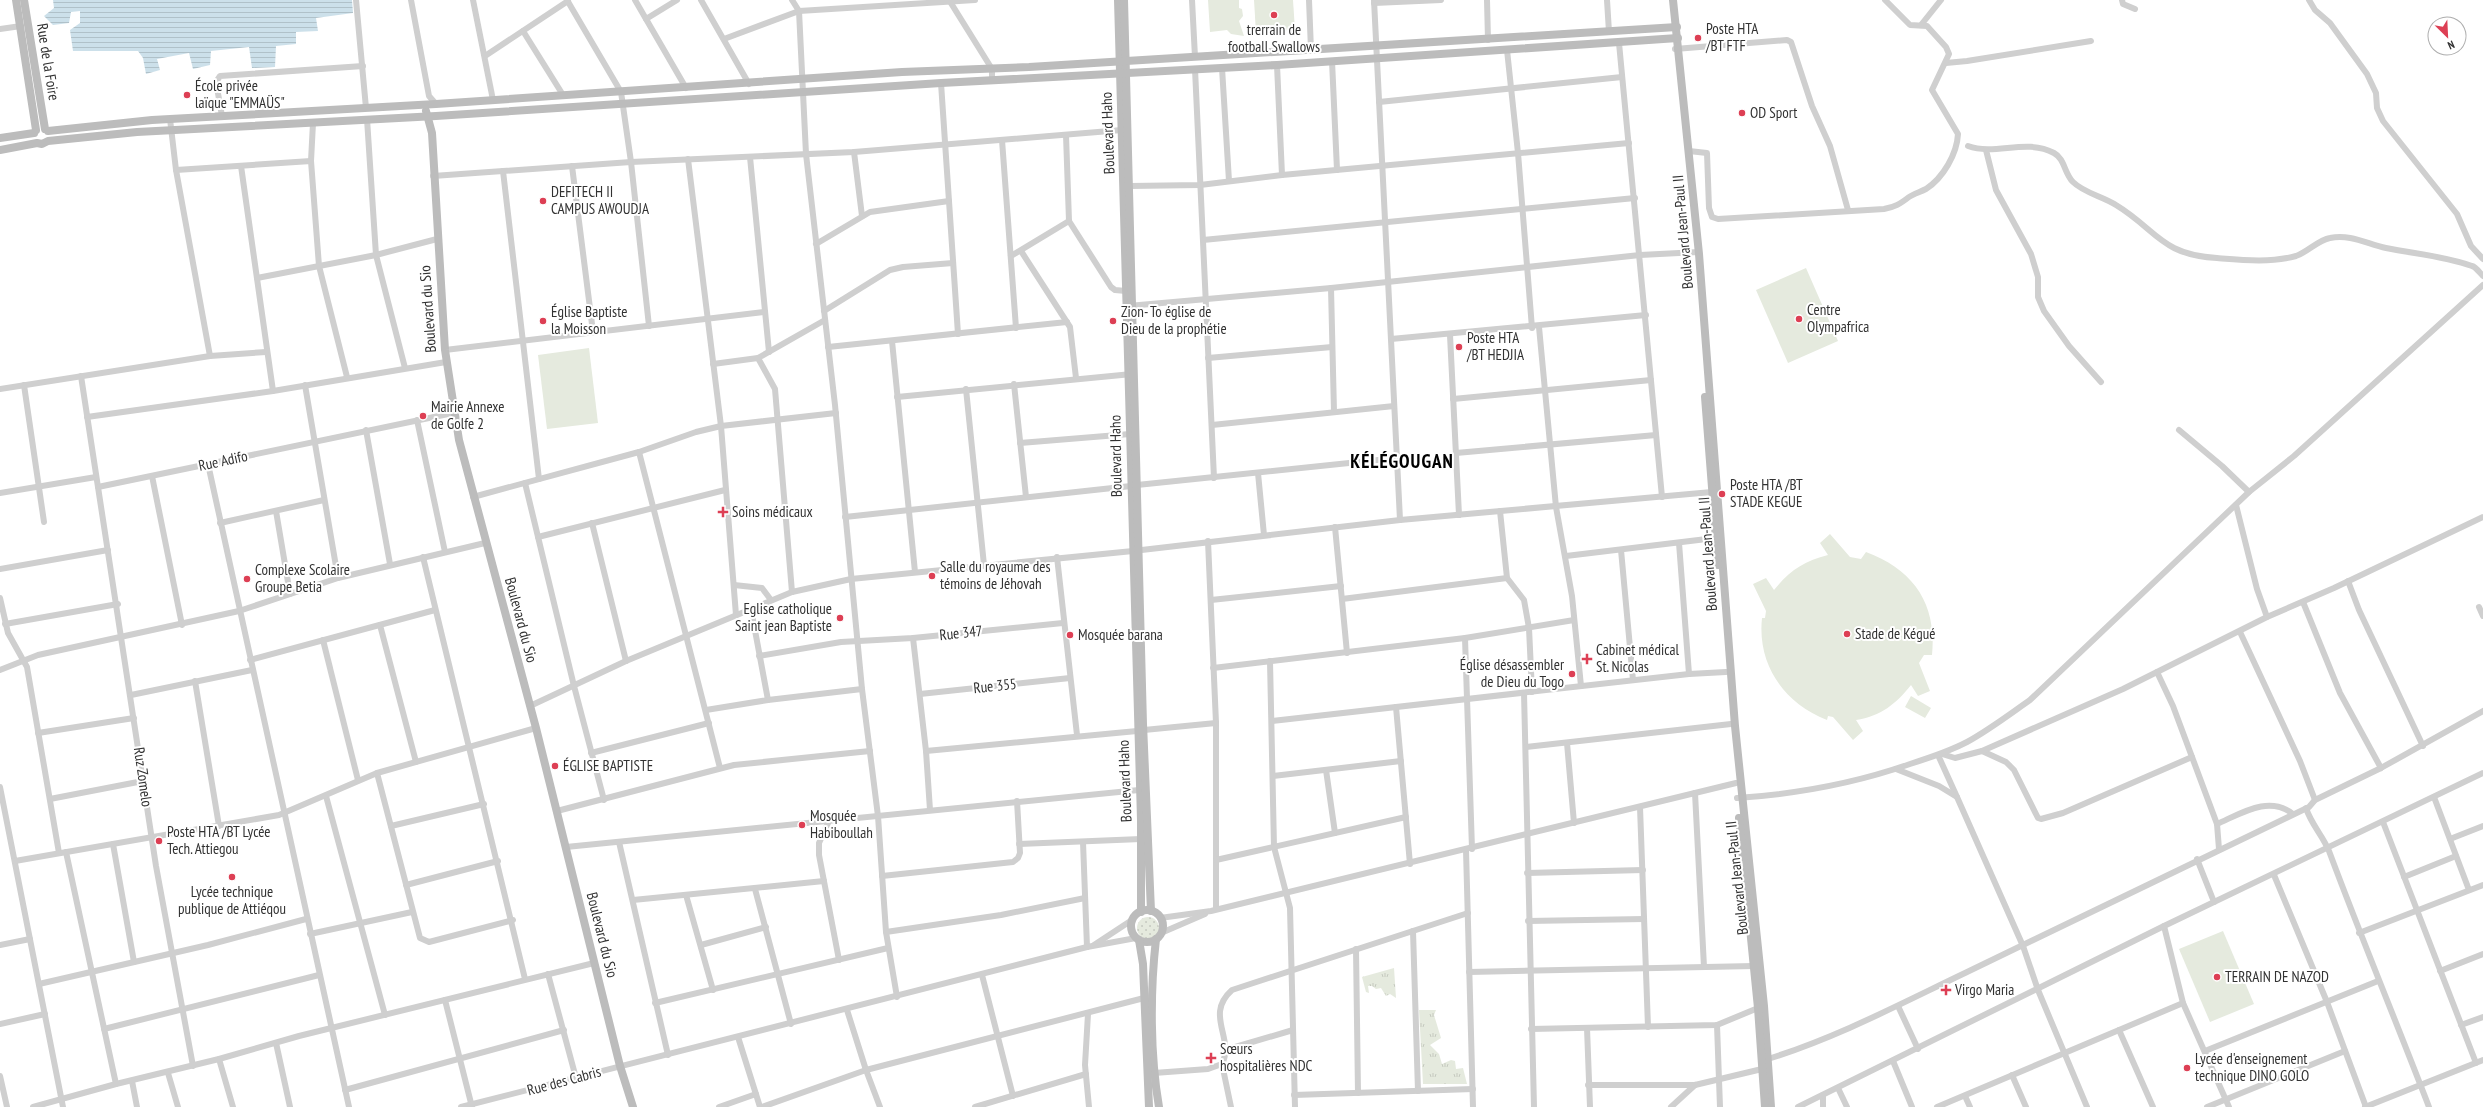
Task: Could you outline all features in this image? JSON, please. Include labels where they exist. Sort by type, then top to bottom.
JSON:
[{"type":"main road","points":[[16,0],[21,26],[35,132],[34,139],[37,143]]},
{"type":"main road","name":"Rue de la Foire","points":[[24,0],[46,130]]},
{"type":"main road","name":"Boulevard Haho","points":[[1118,0],[1124,74],[1130,186],[1131,374],[1134,436],[1140,731],[1151,911]]},
{"type":"main road","name":"Boulevard Haho","points":[[1123,61],[1124,0]]},
{"type":"main road","name":"Boulevard Jean-Paul II","points":[[1669,0],[1676,39],[1697,252],[1715,538],[1736,783],[1740,798],[1768,1059],[1771,1107]]},
{"type":"main road","name":"Boulevard Jean-Paul II","points":[[1673,0],[1674,28]]},
{"type":"main road","points":[[0,138],[46,130],[137,121],[425,105],[749,84],[902,72],[992,69],[1674,28]]},
{"type":"main road","points":[[0,150],[37,143],[42,144],[48,141],[170,131],[436,116],[941,83],[1277,65],[1676,39]]},
{"type":"main road","name":"Boulevard Jean-Paul II","points":[[1677,49],[1689,151],[1765,1107]]},
{"type":"main road","name":"Boulevard Haho","points":[[1124,74],[1122,130],[1126,291],[1130,306]]},
{"type":"main road","name":"Boulevard du Sio","points":[[436,104],[436,116],[432,133],[433,176],[446,362],[453,413],[485,543],[536,728],[620,1066],[633,1107]]},
{"type":"main road","name":"Boulevard du Sio","points":[[425,105],[426,116],[432,133]]},
{"type":"main road","points":[[46,130],[48,141]]},
{"type":"main road","name":"Boulevard Haho","points":[[1140,731],[1140,912]]},
{"type":"main road","points":[[1149,1107],[1144,998],[1138,939],[1132,930],[1132,920],[1140,912],[1151,911],[1160,918],[1162,923],[1158,936],[1153,993],[1154,1073],[1159,1107]]},
{"type":"main road","points":[[1138,939],[1148,942],[1158,936]]},
{"type":"street","points":[[356,0],[366,108]]},
{"type":"street","points":[[411,0],[429,96],[436,104]]},
{"type":"street","points":[[473,0],[493,100]]},
{"type":"street","points":[[635,0],[686,88]]},
{"type":"street","points":[[646,19],[677,0]]},
{"type":"street","points":[[701,0],[749,84]]},
{"type":"street","points":[[792,0],[799,12],[801,80],[806,154],[836,413],[862,689],[878,816],[886,932],[897,997]]},
{"type":"street","points":[[866,0],[870,6]]},
{"type":"street","points":[[724,40],[799,12],[975,0]]},
{"type":"street","points":[[1192,0],[1195,57]]},
{"type":"street","points":[[1309,0],[1311,50]]},
{"type":"street","points":[[1400,520],[1374,2],[1441,0]]},
{"type":"street","points":[[1487,0],[1488,40]]},
{"type":"street","points":[[1608,0],[1609,32]]},
{"type":"street","points":[[1689,151],[1706,152],[1709,208],[1712,217],[1718,219],[1895,207],[1909,197],[1926,189],[1946,167],[1958,141],[1958,134],[1932,90],[1949,54],[1946,47],[1927,26],[1910,25],[1886,0]]},
{"type":"street","points":[[1921,25],[1941,0]]},
{"type":"street","points":[[2122,0],[2123,4],[2135,10]]},
{"type":"street","points":[[2309,0],[2315,10],[2330,23],[2367,74],[2376,93],[2377,108],[2383,121],[2457,214],[2471,246],[2483,259]]},
{"type":"street","points":[[485,56],[567,1],[621,92],[631,162],[649,326]]},
{"type":"street","points":[[949,1],[992,69],[992,81]]},
{"type":"street","points":[[0,29],[21,26]]},
{"type":"street","points":[[523,31],[563,95]]},
{"type":"street","points":[[1677,49],[1787,40],[1791,42],[1812,106],[1830,146],[1848,210]]},
{"type":"street","points":[[1946,63],[1967,62],[2091,41]]},
{"type":"street","points":[[1619,43],[1646,315],[1662,497]]},
{"type":"street","points":[[1507,50],[1518,153],[1527,267],[1545,390],[1556,507],[1566,556],[1581,686]]},
{"type":"street","points":[[1332,61],[1337,170]]},
{"type":"street","points":[[1277,65],[1282,175]]},
{"type":"street","points":[[222,116],[216,82],[220,76],[363,66]]},
{"type":"street","points":[[1222,68],[1229,182]]},
{"type":"street","points":[[1195,69],[1214,478]]},
{"type":"street","points":[[1379,102],[1510,87],[1622,77]]},
{"type":"street","points":[[941,83],[958,334]]},
{"type":"street","points":[[425,105],[429,96]]},
{"type":"street","points":[[170,119],[170,131],[176,170],[210,356]]},
{"type":"street","points":[[367,119],[376,255],[405,368]]},
{"type":"street","points":[[313,123],[311,162],[319,266],[347,378]]},
{"type":"street","points":[[433,176],[631,162],[854,152],[1122,130]]},
{"type":"street","points":[[1066,135],[1070,221],[1111,287],[1115,290],[1126,291]]},
{"type":"street","points":[[1002,140],[1012,256],[1016,328]]},
{"type":"street","points":[[1130,186],[1200,185],[1282,175],[1629,143]]},
{"type":"street","points":[[1968,146],[1986,150],[2014,145],[2039,148],[2054,153],[2063,161],[2066,174],[2074,183],[2118,206],[2167,245],[2180,252],[2217,258],[2271,260],[2296,256],[2329,238],[2356,238],[2387,248],[2420,253],[2473,266],[2483,276]]},
{"type":"street","points":[[1986,150],[1996,190],[2031,254],[2038,278],[2038,296],[2044,311],[2069,346],[2101,382]]},
{"type":"street","points":[[854,152],[862,216]]},
{"type":"street","points":[[750,157],[769,352]]},
{"type":"street","points":[[688,159],[721,426],[724,490],[736,615]]},
{"type":"street","points":[[176,170],[311,162]]},
{"type":"street","points":[[241,166],[266,352],[273,390]]},
{"type":"street","points":[[572,166],[593,332]]},
{"type":"street","points":[[503,171],[539,479]]},
{"type":"street","points":[[1203,240],[1634,198]]},
{"type":"street","points":[[816,244],[862,216],[880,210],[949,201]]},
{"type":"street","points":[[1012,256],[1070,221]]},
{"type":"street","points":[[257,278],[376,255],[437,239]]},
{"type":"street","points":[[1021,251],[1067,322],[1072,338],[1076,378]]},
{"type":"street","points":[[1130,306],[1331,288],[1640,255],[1697,252]]},
{"type":"street","points":[[824,311],[890,270],[903,267],[953,263]]},
{"type":"street","points":[[1740,798],[1784,795],[1828,788],[1940,755],[1967,742],[2030,700],[2249,492],[2294,456],[2483,285]]},
{"type":"street","points":[[1331,288],[1334,412]]},
{"type":"street","points":[[445,350],[708,320],[764,312]]},
{"type":"street","points":[[1391,339],[1536,327],[1646,315]]},
{"type":"street","points":[[713,364],[758,358],[825,320]]},
{"type":"street","points":[[828,347],[1067,322]]},
{"type":"street","points":[[1450,335],[1459,514]]},
{"type":"street","points":[[892,341],[915,572]]},
{"type":"street","points":[[1208,358],[1332,347]]},
{"type":"street","points":[[0,389],[210,356],[266,352]]},
{"type":"street","points":[[758,358],[775,389],[792,592]]},
{"type":"street","points":[[87,417],[305,386],[446,362]]},
{"type":"street","points":[[897,397],[1014,384],[1131,374]]},
{"type":"street","points":[[81,376],[98,487]]},
{"type":"street","points":[[1453,399],[1651,380]]},
{"type":"street","points":[[1014,384],[1026,497]]},
{"type":"street","points":[[24,385],[44,522]]},
{"type":"street","points":[[305,386],[338,578]]},
{"type":"street","points":[[966,389],[984,564]]},
{"type":"street","points":[[1212,424],[1394,406]]},
{"type":"street","name":"Rue Adifo","points":[[98,487],[453,413]]},
{"type":"street","points":[[473,497],[640,452],[696,432],[721,426],[836,413]]},
{"type":"street","points":[[417,420],[444,552]]},
{"type":"street","points":[[366,430],[390,564]]},
{"type":"street","points":[[2178,430],[2222,466],[2249,492]]},
{"type":"street","points":[[1456,453],[1656,435]]},
{"type":"street","points":[[1020,443],[1134,436]]},
{"type":"street","points":[[640,452],[720,768]]},
{"type":"street","points":[[845,517],[1397,458]]},
{"type":"street","points":[[208,464],[306,919],[349,1107]]},
{"type":"street","points":[[1258,473],[1264,535]]},
{"type":"street","points":[[152,476],[182,624]]},
{"type":"street","points":[[0,493],[96,477]]},
{"type":"street","points":[[525,483],[574,686],[604,800]]},
{"type":"street","name":"Ruz Zomelo","points":[[98,487],[123,636],[151,838],[181,1010],[193,1066]]},
{"type":"street","points":[[538,537],[724,490]]},
{"type":"street","points":[[530,706],[626,661],[792,592],[851,579],[984,564],[1136,550],[1459,514],[1556,507],[1712,492]]},
{"type":"street","points":[[220,523],[324,500]]},
{"type":"street","points":[[2236,505],[2257,589],[2267,616]]},
{"type":"street","points":[[276,511],[290,594]]},
{"type":"street","points":[[1500,511],[1507,578],[1524,600],[1529,628],[1532,692]]},
{"type":"street","points":[[1940,755],[1955,758],[1982,751],[2157,672],[2240,632],[2267,616],[2303,602],[2483,517]]},
{"type":"street","points":[[592,523],[626,661]]},
{"type":"street","points":[[1335,527],[1347,653]]},
{"type":"street","points":[[1566,556],[1715,538]]},
{"type":"street","points":[[1208,541],[1216,723],[1216,860],[1214,910]]},
{"type":"street","points":[[0,670],[24,659],[239,611],[338,578],[390,564],[485,543]]},
{"type":"street","points":[[1679,543],[1689,674]]},
{"type":"street","points":[[0,569],[108,550]]},
{"type":"street","points":[[1621,550],[1633,680]]},
{"type":"street","points":[[423,557],[513,920],[525,979]]},
{"type":"street","points":[[1057,557],[1076,735]]},
{"type":"street","points":[[1342,599],[1507,578]]},
{"type":"street","points":[[2348,581],[2359,610],[2423,746]]},
{"type":"street","points":[[734,585],[762,588],[772,600]]},
{"type":"street","points":[[1211,600],[1341,586]]},
{"type":"street","points":[[0,598],[5,624],[27,667],[59,853]]},
{"type":"street","points":[[2303,602],[2340,692],[2381,768]]},
{"type":"street","points":[[5,624],[118,604]]},
{"type":"street","points":[[2480,607],[2483,616]]},
{"type":"street","points":[[250,660],[435,610]]},
{"type":"street","points":[[751,610],[768,700]]},
{"type":"street","points":[[1213,668],[1465,638],[1574,620]]},
{"type":"street","name":"Rue 347","points":[[760,656],[823,644],[913,638],[1063,623]]},
{"type":"street","points":[[380,625],[416,762]]},
{"type":"street","points":[[2240,632],[2300,761],[2315,800]]},
{"type":"street","points":[[913,638],[926,751],[930,810]]},
{"type":"street","points":[[1465,638],[1469,849],[1469,972],[1473,1107]]},
{"type":"street","points":[[323,640],[358,780]]},
{"type":"street","points":[[1270,661],[1274,848],[1286,893],[1291,927],[1292,1030],[1295,1107]]},
{"type":"street","points":[[131,695],[252,670]]},
{"type":"street","points":[[1272,722],[1633,680],[1726,672]]},
{"type":"street","points":[[2157,672],[2192,757],[2217,824],[2219,849]]},
{"type":"street","name":"Rue 355","points":[[920,694],[1070,678]]},
{"type":"street","points":[[195,681],[219,826]]},
{"type":"street","points":[[706,710],[768,700],[862,689]]},
{"type":"street","points":[[1524,693],[1528,921],[1534,1107]]},
{"type":"street","points":[[1396,707],[1410,864]]},
{"type":"street","points":[[1768,1059],[1830,1037],[1898,1006],[2219,849],[2308,808],[2315,800],[2423,746],[2483,711]]},
{"type":"street","points":[[38,733],[134,718]]},
{"type":"street","points":[[591,753],[709,723]]},
{"type":"street","points":[[926,751],[1076,735],[1140,731],[1216,723]]},
{"type":"street","points":[[1526,747],[1731,724]]},
{"type":"street","points":[[15,861],[219,826],[284,813],[377,773],[536,728]]},
{"type":"street","points":[[1567,743],[1574,823]]},
{"type":"street","points":[[1982,751],[2006,762],[2014,770],[2026,798],[2040,819],[2063,813],[2192,757]]},
{"type":"street","points":[[557,811],[604,800],[720,768],[747,763],[870,752]]},
{"type":"street","points":[[1940,755],[2023,946],[2038,990],[2087,1107]]},
{"type":"street","points":[[1273,776],[1401,762]]},
{"type":"street","points":[[1896,769],[1939,786],[1957,797]]},
{"type":"street","points":[[1326,770],[1335,833]]},
{"type":"street","points":[[377,773],[418,935],[423,940],[429,942],[513,920]]},
{"type":"street","points":[[1798,1107],[2038,990],[2164,926],[2274,875],[2483,773]]},
{"type":"street","points":[[50,799],[143,780]]},
{"type":"street","points":[[1160,918],[1214,910],[1410,864],[1736,783]]},
{"type":"street","points":[[0,786],[63,1107]]},
{"type":"street","points":[[566,847],[1139,790]]},
{"type":"street","points":[[1695,793],[1704,968]]},
{"type":"street","points":[[326,796],[385,1015]]},
{"type":"street","points":[[2434,797],[2469,890]]},
{"type":"street","points":[[882,876],[1013,862],[1018,858],[1019,844],[1017,801]]},
{"type":"street","points":[[391,826],[484,804]]},
{"type":"street","points":[[2217,824],[2265,805],[2282,806],[2294,814]]},
{"type":"street","points":[[1640,807],[1648,1027]]},
{"type":"street","points":[[2308,808],[2314,826],[2328,848],[2358,933],[2429,1107]]},
{"type":"street","points":[[1216,860],[1406,817]]},
{"type":"street","points":[[829,821],[818,848],[839,960]]},
{"type":"street","points":[[2383,822],[2476,1063]]},
{"type":"street","points":[[2450,839],[2483,826]]},
{"type":"street","points":[[1019,844],[1141,839]]},
{"type":"street","points":[[618,842],[633,900],[655,1003],[668,1055]]},
{"type":"street","points":[[1083,842],[1085,898],[1090,947]]},
{"type":"street","points":[[113,844],[134,962]]},
{"type":"street","points":[[66,852],[116,1084]]},
{"type":"street","points":[[2404,876],[2456,856]]},
{"type":"street","points":[[406,885],[498,860]]},
{"type":"street","points":[[2198,860],[2214,902]]},
{"type":"street","points":[[1527,873],[1643,870]]},
{"type":"street","points":[[2274,875],[2327,1002],[2366,1107],[2483,1060]]},
{"type":"street","points":[[633,900],[824,881]]},
{"type":"street","points":[[2358,933],[2483,885]]},
{"type":"street","points":[[755,889],[791,1024]]},
{"type":"street","points":[[686,895],[713,990]]},
{"type":"street","points":[[886,932],[1001,915],[1085,898]]},
{"type":"street","points":[[1158,936],[1214,910]]},
{"type":"street","points":[[310,934],[412,912]]},
{"type":"street","points":[[1231,1107],[1222,1064],[1224,1050],[1219,1007],[1224,997],[1232,990],[1291,969],[1468,913]]},
{"type":"street","points":[[39,984],[171,954],[306,919]]},
{"type":"street","points":[[1528,921],[1644,919]]},
{"type":"street","points":[[1090,947],[1132,920]]},
{"type":"street","points":[[2164,926],[2183,1003],[2229,1107]]},
{"type":"street","points":[[701,945],[766,927]]},
{"type":"street","points":[[1413,931],[1418,1091]]},
{"type":"street","points":[[1090,947],[1138,939]]},
{"type":"street","points":[[0,945],[30,940]]},
{"type":"street","name":"Rue des Cabris","points":[[461,1107],[472,1106],[620,1066],[847,1010],[1090,947]]},
{"type":"street","points":[[655,1003],[779,975],[888,948]]},
{"type":"street","points":[[1356,949],[1358,1093]]},
{"type":"street","points":[[2440,971],[2483,954]]},
{"type":"street","points":[[33,1107],[116,1084],[168,1073],[332,1028],[594,963]]},
{"type":"street","points":[[1469,972],[1754,966]]},
{"type":"street","points":[[548,974],[576,1078]]},
{"type":"street","points":[[104,1029],[319,975]]},
{"type":"street","points":[[982,975],[1013,1096]]},
{"type":"street","points":[[2205,1051],[2378,981]]},
{"type":"street","points":[[738,1037],[761,1107],[866,1070],[1088,1014],[1144,998]]},
{"type":"street","points":[[445,1000],[461,1057],[472,1106]]},
{"type":"street","points":[[1937,1107],[2183,1003]]},
{"type":"street","points":[[1898,1006],[1918,1049]]},
{"type":"street","points":[[1531,1029],[1717,1025],[1758,1008]]},
{"type":"street","points":[[847,1010],[866,1070],[880,1107]]},
{"type":"street","points":[[0,1024],[45,1014]]},
{"type":"street","points":[[1088,1014],[1086,1074],[1089,1107]]},
{"type":"street","points":[[2461,1025],[2483,1016]]},
{"type":"street","points":[[1717,1025],[1720,1107]]},
{"type":"street","points":[[1587,1028],[1590,1107]]},
{"type":"street","points":[[345,1090],[564,1030]]},
{"type":"street","points":[[1224,1050],[1292,1030]]},
{"type":"street","points":[[2119,1030],[2153,1107]]},
{"type":"street","points":[[276,1043],[290,1107]]},
{"type":"street","points":[[2207,1107],[2345,1051]]},
{"type":"street","points":[[219,1059],[233,1107]]},
{"type":"street","points":[[1892,1061],[1912,1107]]},
{"type":"street","points":[[1154,1073],[1208,1069],[1222,1064]]},
{"type":"street","points":[[1588,1085],[1695,1085],[1762,1069]]},
{"type":"street","points":[[168,1073],[178,1107]]},
{"type":"street","points":[[975,1107],[1086,1074]]},
{"type":"street","points":[[2012,1075],[2026,1107]]},
{"type":"street","points":[[0,1076],[7,1107]]},
{"type":"street","points":[[132,1081],[137,1107]]},
{"type":"street","points":[[1671,1107],[1695,1085]]},
{"type":"street","points":[[1838,1088],[1847,1107]]},
{"type":"street","points":[[1294,1095],[1473,1089]]},
{"type":"street","points":[[719,1107],[756,1094]]},
{"type":"street","points":[[1823,1095],[1823,1107]]},
{"type":"street","points":[[1965,1096],[1970,1107]]},
{"type":"green space","points":[[1208,0],[1239,0],[1239,8],[1242,9],[1243,16],[1239,21],[1244,36],[1231,34],[1227,30],[1210,32]]},
{"type":"green space","name":"trerrain de football Swallows","points":[[1254,0],[1293,0],[1295,30],[1256,33]]},
{"type":"green space","points":[[1806,268],[1838,341],[1788,363],[1756,290]]},
{"type":"green space","points":[[589,348],[598,423],[547,429],[538,355]]},
{"type":"green space","name":"Stade de Kégué","points":[[1830,534],[1850,557],[1861,559],[1866,552],[1883,560],[1909,579],[1919,591],[1926,605],[1931,620],[1933,637],[1932,655],[1924,655],[1919,663],[1930,691],[1918,696],[1911,685],[1900,698],[1887,708],[1873,716],[1856,720],[1863,731],[1853,740],[1833,717],[1828,716],[1827,720],[1798,704],[1786,693],[1776,680],[1764,651],[1762,618],[1765,618],[1766,611],[1753,584],[1766,578],[1774,590],[1791,572],[1812,560],[1828,555],[1820,543]]},
{"type":"green space","points":[[1911,696],[1931,708],[1925,718],[1905,707]]},
{"type":"green space","points":[[1148,917],[1156,920],[1159,928],[1156,936],[1148,939],[1140,936],[1137,928],[1140,920]]},
{"type":"green space","name":"TERRAIN DE NAZOD","points":[[2223,931],[2254,1004],[2210,1022],[2179,949]]},
{"type":"green space","points":[[1394,968],[1396,998],[1390,994],[1386,996],[1381,988],[1376,989],[1372,986],[1368,986],[1369,993],[1366,992],[1362,977]]},
{"type":"green space","points":[[1419,1010],[1436,1010],[1434,1015],[1441,1038],[1430,1045],[1439,1054],[1442,1064],[1451,1060],[1455,1061],[1456,1069],[1463,1068],[1467,1084],[1423,1084]]},
{"type":"water","points":[[53,0],[352,0],[353,13],[316,18],[318,31],[296,32],[296,44],[276,46],[275,67],[252,68],[249,47],[211,51],[210,65],[193,69],[189,53],[157,59],[160,70],[146,74],[143,58],[138,51],[73,51],[70,30],[80,23],[80,11],[71,12],[69,23],[53,25],[44,16],[54,8]]},
{"type":"place","name":"trerrain de football Swallows","points":[[1274,15]]},
{"type":"place","name":"Poste HTA /BT FTF","points":[[1698,38]]},
{"type":"place","name":"École privée laïque \"EMMAÜS\"","points":[[187,95]]},
{"type":"place","name":"OD Sport","points":[[1742,113]]},
{"type":"place","name":"DEFITECH II CAMPUS AWOUDJA","points":[[543,201]]},
{"type":"place","name":"Centre Olympafrica","points":[[1799,319]]},
{"type":"place","name":"Église Baptiste la Moisson","points":[[543,321]]},
{"type":"place","name":"Zion- To église de Dieu de la prophétie","points":[[1113,321]]},
{"type":"place","name":"Poste HTA /BT HEDJIA","points":[[1459,347]]},
{"type":"place","name":"Mairie Annexe de Golfe 2","points":[[423,416]]},
{"type":"place","name":"Poste HTA /BT STADE KEGUE","points":[[1722,494]]},
{"type":"place","name":"Soins médicaux","points":[[723,512]]},
{"type":"place","name":"Salle du royaume des témoins de Jéhovah","points":[[932,576]]},
{"type":"place","name":"Complexe Scolaire Groupe Betia","points":[[247,579]]},
{"type":"place","name":"Eglise catholique Saint jean Baptiste","points":[[840,618]]},
{"type":"place","name":"Stade de Kégué","points":[[1847,634]]},
{"type":"place","name":"Mosquée barana","points":[[1070,635]]},
{"type":"place","name":"Cabinet médical St. Nicolas","points":[[1587,659]]},
{"type":"place","name":"Église désassembler de Dieu du Togo","points":[[1572,674]]},
{"type":"place","name":"ÉGLISE BAPTISTE","points":[[555,766]]},
{"type":"place","name":"Mosquée Habiboullah","points":[[802,825]]},
{"type":"place","name":"Poste HTA /BT Lycée Tech. Attiegou","points":[[159,841]]},
{"type":"place","name":"Lycée technique publique de Attiéqou","points":[[232,877]]},
{"type":"place","name":"TERRAIN DE NAZOD","points":[[2217,977]]},
{"type":"place","name":"Virgo Maria","points":[[1946,990]]},
{"type":"place","name":"Sœurs hospitalières NDC","points":[[1211,1058]]},
{"type":"place","name":"Lycée d'enseignement technique DINO GOLO","points":[[2187,1068]]},
{"type":"district","name":"KÉLÉGOUGAN","points":[[1402,461]]}]
